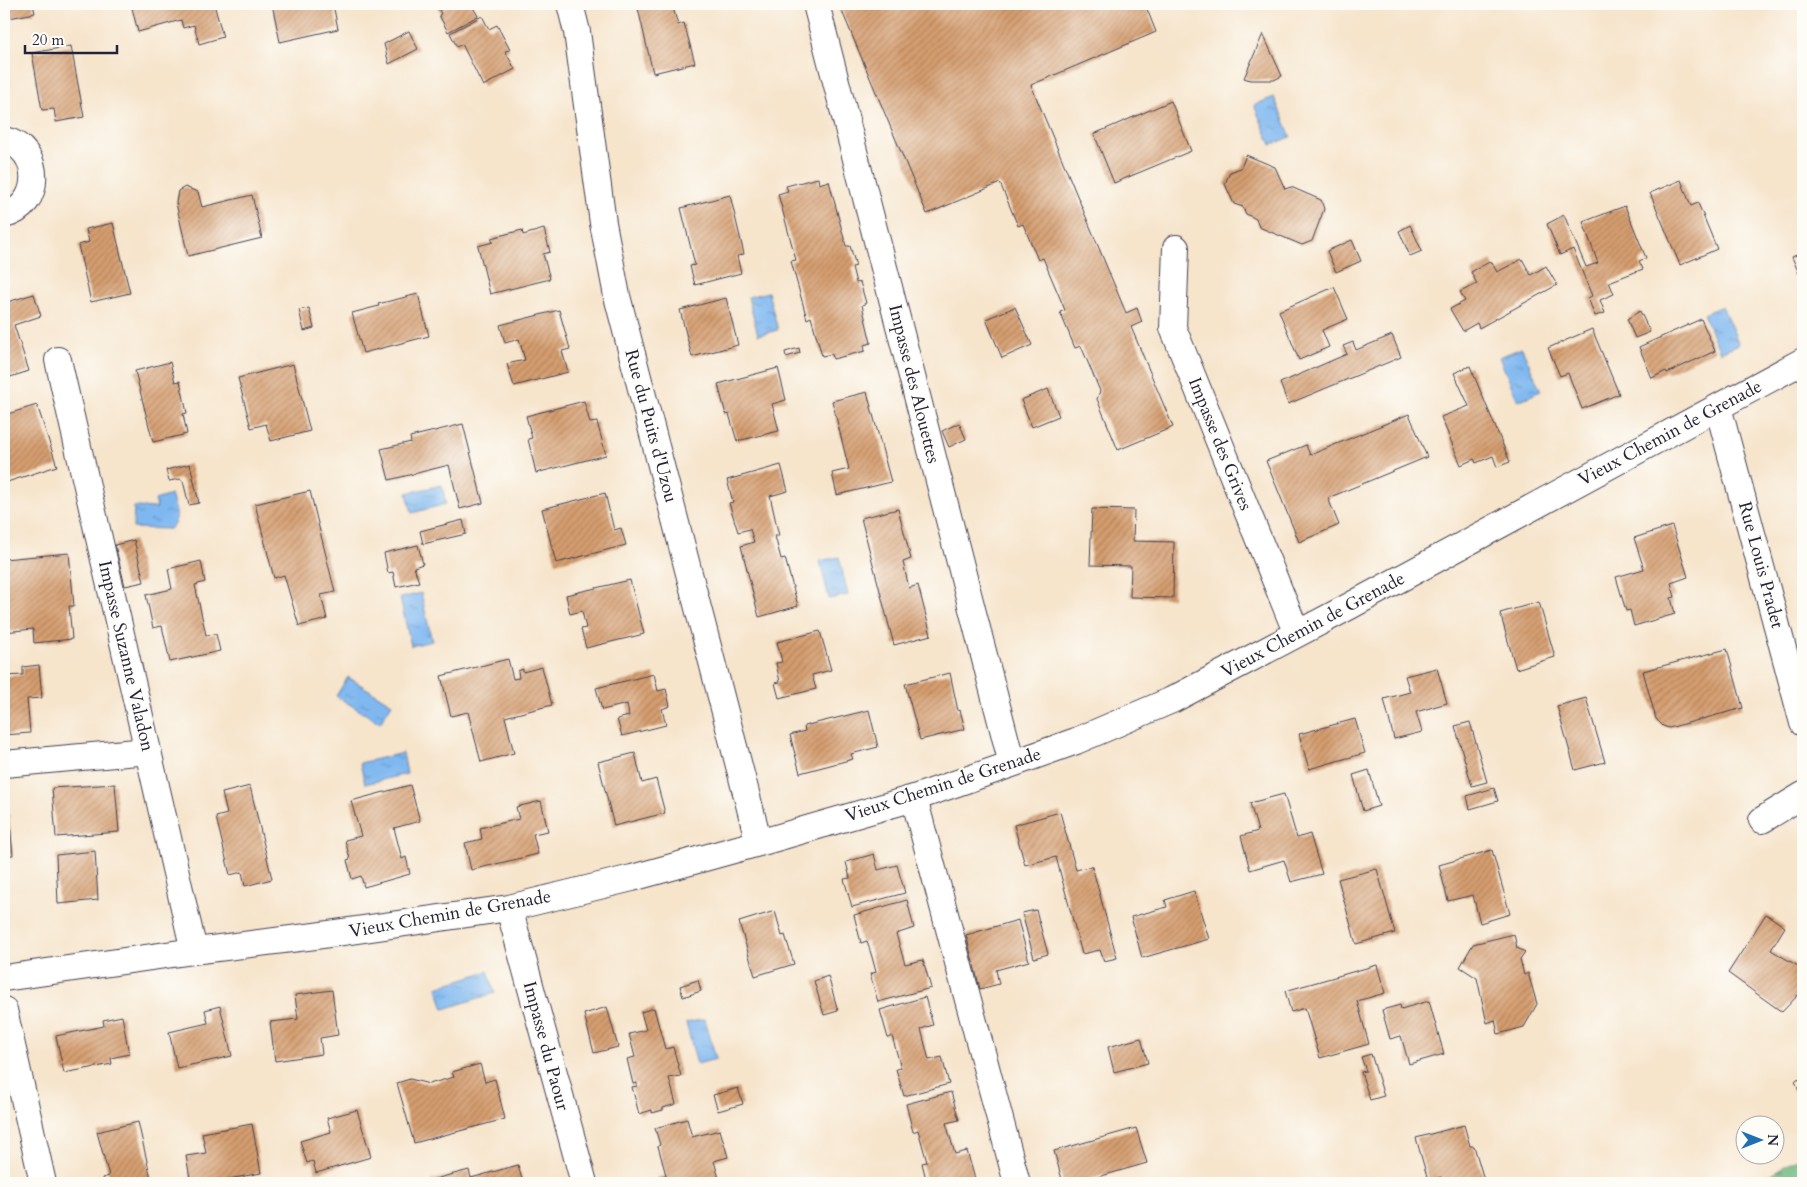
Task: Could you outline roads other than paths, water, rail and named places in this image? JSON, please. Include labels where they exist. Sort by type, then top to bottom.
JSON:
[{"type":"street","name":"Rue du Puits d'Uzou","points":[[570,4],[577,32],[602,224],[617,296],[759,843]]},
{"type":"street","name":"Impasse des Alouettes","points":[[816,4],[1012,764]]},
{"type":"street","points":[[4,140],[14,142],[28,155],[34,174],[30,195],[19,208],[4,215]]},
{"type":"street","name":"Impasse des Grives","points":[[1176,248],[1173,328],[1297,634]]},
{"type":"street","name":"Impasse Suzanne Valadon","points":[[58,360],[194,951]]},
{"type":"street","name":"Vieux Chemin de Grenade","points":[[4,978],[509,908],[632,878],[914,798],[1076,741],[1172,700],[1803,361]]},
{"type":"street","name":"Rue Louis Pradet","points":[[1718,407],[1803,723]]},
{"type":"street","points":[[4,764],[148,751]]},
{"type":"street","points":[[1762,820],[1803,795]]},
{"type":"street","points":[[914,798],[1017,1183]]},
{"type":"street","name":"Impasse du Paour","points":[[509,908],[584,1183]]},
{"type":"street","points":[[4,1010],[44,1183]]},
{"type":"water","points":[[1274,97],[1291,137],[1271,145],[1254,105]]},
{"type":"water","points":[[768,292],[778,330],[758,335],[748,297]]},
{"type":"water","points":[[1722,306],[1739,344],[1720,352],[1703,314]]},
{"type":"water","points":[[1522,348],[1541,391],[1518,401],[1499,357]]},
{"type":"water","points":[[442,485],[446,504],[412,513],[407,493]]},
{"type":"water","points":[[171,495],[176,517],[170,529],[133,528],[134,507],[157,508],[155,500]]},
{"type":"water","points":[[839,557],[848,595],[829,599],[820,561]]},
{"type":"water","points":[[421,593],[432,641],[411,646],[400,598]]},
{"type":"water","points":[[348,677],[392,704],[380,723],[336,696]]},
{"type":"water","points":[[403,753],[407,774],[365,784],[360,763]]},
{"type":"water","points":[[488,971],[495,993],[444,1009],[437,987]]},
{"type":"water","points":[[705,1019],[716,1059],[697,1064],[686,1023]]}]
